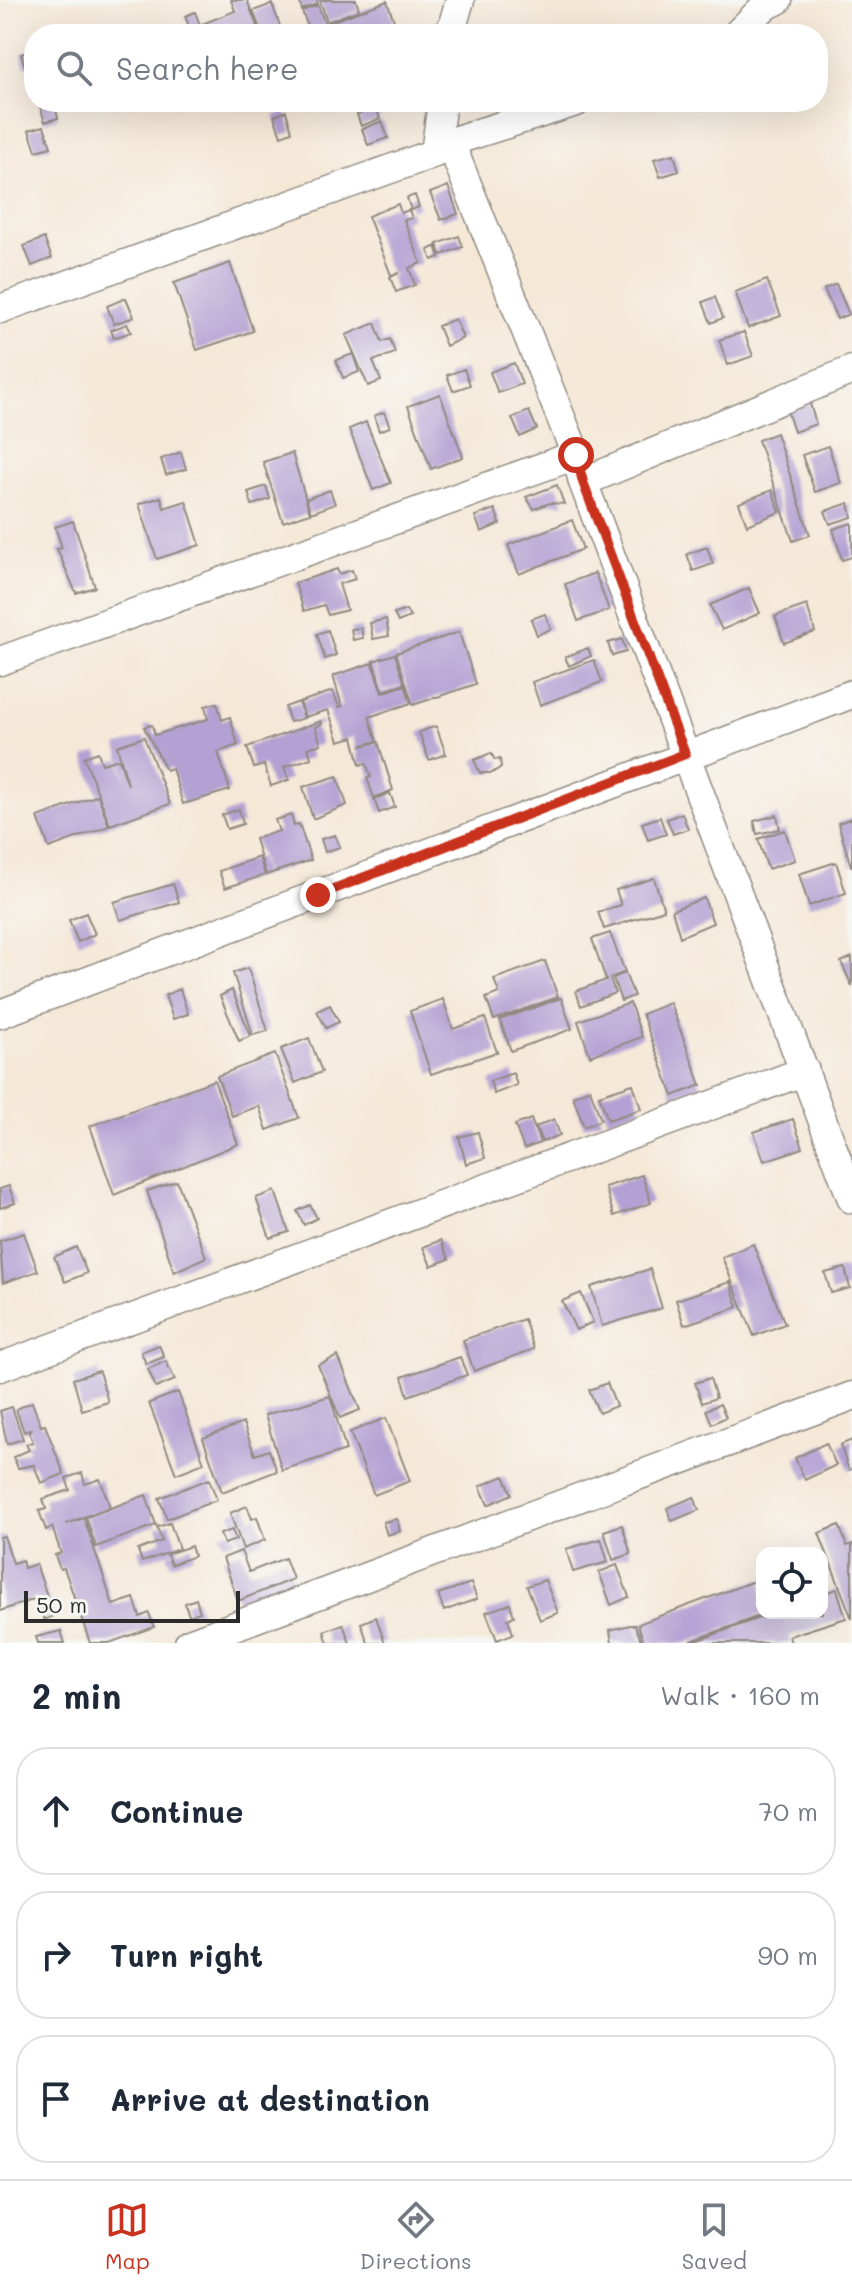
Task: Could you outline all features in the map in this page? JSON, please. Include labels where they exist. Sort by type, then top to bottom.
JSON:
[{"type":"street","points":[[453,24],[460,0]]},
{"type":"street","points":[[747,24],[764,7],[778,0]]},
{"type":"street","points":[[442,112],[443,148],[576,455],[583,482],[852,1199]]},
{"type":"street","points":[[0,309],[547,112]]},
{"type":"street","points":[[583,482],[852,370]]},
{"type":"street","points":[[0,661],[576,455]]},
{"type":"street","points":[[0,1014],[685,754],[852,694]]},
{"type":"street","points":[[0,1367],[805,1071]]},
{"type":"street","points":[[189,1643],[852,1396]]},
{"type":"building","points":[[231,0],[247,0],[256,24],[202,24],[235,11]]},
{"type":"building","points":[[299,0],[317,0],[318,4],[302,10]]},
{"type":"building","points":[[320,0],[356,0],[359,10],[327,22]]},
{"type":"building","points":[[387,1],[395,24],[325,24]]},
{"type":"building","points":[[272,4],[279,24],[258,24],[253,11]]},
{"type":"building","points":[[318,5],[325,24],[307,24],[302,11]]},
{"type":"building","points":[[195,12],[200,24],[188,24],[185,16]]},
{"type":"building","points":[[42,112],[56,112],[58,118],[45,122]]},
{"type":"building","points":[[286,112],[292,132],[281,136],[274,116]]},
{"type":"building","points":[[378,112],[380,119],[361,126],[357,114]]},
{"type":"building","points":[[382,121],[388,138],[368,145],[362,129]]},
{"type":"building","points":[[44,126],[51,147],[36,151],[29,130]]},
{"type":"building","points":[[674,154],[679,171],[660,177],[654,159]]},
{"type":"building","points":[[448,186],[458,214],[441,220],[430,193]]},
{"type":"building","points":[[415,195],[419,207],[411,210],[407,198]]},
{"type":"building","points":[[398,204],[401,213],[409,210],[412,218],[404,220],[421,263],[409,268],[415,285],[396,292],[390,277],[399,273],[391,275],[368,216]]},
{"type":"building","points":[[459,236],[463,247],[441,255],[437,244]]},
{"type":"building","points":[[44,238],[52,258],[32,266],[24,246]]},
{"type":"building","points":[[436,246],[440,257],[432,260],[428,250]]},
{"type":"building","points":[[230,263],[253,331],[197,350],[174,283]]},
{"type":"building","points":[[767,280],[781,316],[748,328],[735,292]]},
{"type":"building","points":[[836,284],[849,314],[837,319],[824,289]]},
{"type":"building","points":[[715,297],[723,318],[711,323],[703,302]]},
{"type":"building","points":[[126,298],[134,317],[114,324],[107,306]]},
{"type":"building","points":[[455,319],[463,338],[446,346],[438,326]]},
{"type":"building","points":[[375,323],[382,342],[390,339],[395,353],[373,361],[381,381],[368,386],[346,335]]},
{"type":"building","points":[[127,324],[131,332],[114,338],[111,330]]},
{"type":"building","points":[[744,332],[753,356],[728,365],[719,340]]},
{"type":"building","points":[[353,354],[359,372],[343,378],[336,360]]},
{"type":"building","points":[[514,363],[522,384],[498,393],[490,372]]},
{"type":"building","points":[[464,369],[470,385],[453,391],[447,375]]},
{"type":"building","points":[[440,394],[463,457],[431,469],[408,406]]},
{"type":"building","points":[[809,400],[816,424],[794,432],[786,407]]},
{"type":"building","points":[[529,411],[537,429],[520,437],[512,418]]},
{"type":"building","points":[[384,412],[390,427],[379,431],[374,416]]},
{"type":"building","points":[[366,422],[391,483],[373,490],[349,429]]},
{"type":"building","points":[[776,433],[810,535],[793,541],[758,440]]},
{"type":"building","points":[[828,446],[841,483],[815,492],[802,455]]},
{"type":"building","points":[[181,452],[186,469],[166,475],[161,459]]},
{"type":"building","points":[[292,453],[310,513],[283,522],[263,462]]},
{"type":"building","points":[[557,485],[564,504],[550,503],[534,509],[526,497]]},
{"type":"building","points":[[266,486],[270,499],[252,505],[248,492]]},
{"type":"building","points":[[330,490],[335,504],[311,513],[306,499]]},
{"type":"building","points":[[772,490],[780,512],[747,525],[739,503]]},
{"type":"building","points":[[161,497],[164,508],[186,501],[200,545],[157,559],[139,504]]},
{"type":"building","points":[[849,503],[852,517],[830,524],[825,511]]},
{"type":"building","points":[[495,509],[500,524],[481,532],[475,516]]},
{"type":"building","points":[[572,520],[583,549],[519,574],[508,545]]},
{"type":"building","points":[[73,521],[95,587],[76,593],[57,549],[62,548],[55,527]]},
{"type":"building","points":[[852,523],[852,557],[842,560],[833,529]]},
{"type":"building","points":[[707,547],[713,564],[693,571],[687,554]]},
{"type":"building","points":[[337,569],[339,574],[352,570],[355,579],[339,584],[347,610],[328,615],[324,605],[304,611],[295,583]]},
{"type":"building","points":[[595,573],[609,610],[578,621],[565,584]]},
{"type":"building","points":[[749,588],[760,613],[722,630],[710,605]]},
{"type":"building","points":[[807,605],[815,632],[784,643],[775,616]]},
{"type":"building","points":[[406,610],[410,617],[398,622],[394,614]]},
{"type":"building","points":[[545,614],[551,629],[537,635],[531,619]]},
{"type":"building","points":[[386,619],[389,636],[373,639],[370,623]]},
{"type":"building","points":[[361,628],[363,638],[353,640],[351,629]]},
{"type":"building","points":[[328,630],[336,655],[325,659],[317,634]]},
{"type":"building","points":[[459,632],[476,684],[413,705],[396,653]]},
{"type":"building","points":[[622,639],[626,652],[612,656],[608,643]]},
{"type":"building","points":[[588,648],[591,656],[569,666],[565,657]]},
{"type":"building","points":[[395,654],[405,684],[383,691],[373,661]]},
{"type":"building","points":[[594,660],[602,682],[540,705],[532,682]]},
{"type":"building","points":[[372,663],[382,693],[405,685],[411,703],[369,717],[377,741],[361,746],[378,742],[393,790],[374,798],[367,778],[371,777],[366,763],[360,765],[353,737],[339,741],[328,710],[305,717],[300,702],[333,691],[339,707],[342,706],[333,676]]},
{"type":"building","points":[[299,702],[304,718],[290,722],[285,707]]},
{"type":"building","points":[[217,703],[222,720],[230,717],[238,745],[218,752],[230,790],[183,804],[172,768],[166,770],[144,727],[152,725],[155,735],[208,719],[205,706]]},
{"type":"building","points":[[321,721],[322,724],[315,727],[321,744],[308,748],[311,758],[284,767],[289,780],[271,786],[264,765],[254,768],[247,747]]},
{"type":"building","points":[[436,726],[446,754],[429,760],[419,732]]},
{"type":"building","points":[[144,737],[170,804],[110,825],[84,757],[98,752],[102,764],[119,759],[128,785],[117,746]]},
{"type":"building","points":[[491,753],[495,760],[500,759],[501,767],[492,773],[480,773],[474,760]]},
{"type":"building","points":[[337,776],[347,805],[313,819],[303,787]]},
{"type":"building","points":[[390,793],[395,807],[379,813],[374,799]]},
{"type":"building","points":[[98,795],[109,826],[49,848],[38,817]]},
{"type":"building","points":[[239,809],[243,824],[227,829],[222,815]]},
{"type":"building","points":[[682,813],[688,829],[673,834],[667,819]]},
{"type":"building","points":[[291,815],[294,826],[299,824],[311,860],[266,875],[255,839],[279,831],[275,820]]},
{"type":"building","points":[[777,815],[780,829],[757,834],[754,821]]},
{"type":"building","points":[[660,817],[666,834],[648,840],[642,823]]},
{"type":"building","points":[[852,818],[852,866],[851,866],[838,823]]},
{"type":"building","points":[[785,830],[795,860],[768,869],[758,839]]},
{"type":"building","points":[[335,835],[340,847],[325,852],[321,839]]},
{"type":"building","points":[[259,857],[265,875],[225,888],[219,871]]},
{"type":"building","points":[[836,862],[846,893],[809,906],[799,874]]},
{"type":"building","points":[[654,878],[664,910],[604,929],[598,912],[621,905],[616,890]]},
{"type":"building","points":[[173,884],[179,902],[120,920],[114,902]]},
{"type":"building","points":[[704,898],[713,923],[680,937],[672,910]]},
{"type":"building","points":[[86,913],[95,934],[78,942],[69,920]]},
{"type":"building","points":[[610,933],[625,972],[610,978],[615,993],[581,1006],[576,991],[606,980],[592,939]]},
{"type":"building","points":[[852,957],[852,986],[841,962]]},
{"type":"building","points":[[545,961],[558,997],[494,1020],[486,998],[499,993],[494,979]]},
{"type":"building","points":[[248,968],[268,1031],[253,1035],[233,973]]},
{"type":"building","points":[[625,973],[634,996],[621,1001],[613,978]]},
{"type":"building","points":[[180,989],[188,1014],[173,1019],[165,995]]},
{"type":"building","points":[[232,990],[251,1036],[239,1041],[220,996]]},
{"type":"building","points":[[561,998],[572,1029],[511,1051],[500,1020]]},
{"type":"building","points":[[443,999],[453,1029],[485,1018],[497,1052],[431,1074],[410,1011]]},
{"type":"building","points":[[630,1003],[642,1037],[590,1056],[578,1021]]},
{"type":"building","points":[[670,1003],[701,1085],[673,1096],[642,1014]]},
{"type":"building","points":[[330,1005],[339,1022],[326,1028],[317,1011]]},
{"type":"building","points":[[309,1038],[322,1072],[295,1083],[281,1049]]},
{"type":"building","points":[[275,1054],[299,1118],[267,1130],[259,1106],[232,1116],[217,1076]]},
{"type":"building","points":[[513,1073],[517,1085],[494,1094],[490,1081]]},
{"type":"building","points":[[214,1080],[238,1144],[114,1195],[90,1126]]},
{"type":"building","points":[[633,1084],[641,1109],[608,1120],[599,1095]]},
{"type":"building","points":[[590,1089],[601,1120],[584,1127],[573,1096]]},
{"type":"building","points":[[531,1119],[540,1143],[524,1149],[515,1125]]},
{"type":"building","points":[[554,1119],[560,1135],[542,1142],[536,1127]]},
{"type":"building","points":[[793,1119],[803,1148],[764,1161],[754,1132]]},
{"type":"building","points":[[478,1132],[485,1158],[466,1164],[459,1137]]},
{"type":"building","points":[[642,1175],[651,1203],[614,1216],[605,1187]]},
{"type":"building","points":[[177,1181],[206,1257],[174,1272],[147,1191]]},
{"type":"building","points":[[9,1186],[15,1203],[0,1208],[0,1189]]},
{"type":"building","points":[[275,1191],[289,1232],[270,1238],[256,1198]]},
{"type":"building","points":[[310,1205],[317,1218],[304,1225],[297,1211]]},
{"type":"building","points":[[24,1233],[38,1271],[3,1283],[0,1241]]},
{"type":"building","points":[[441,1240],[449,1259],[431,1266],[423,1247]]},
{"type":"building","points":[[753,1244],[785,1324],[754,1336],[722,1257]]},
{"type":"building","points":[[76,1247],[87,1273],[65,1282],[54,1257]]},
{"type":"building","points":[[845,1268],[850,1288],[831,1293],[825,1273]]},
{"type":"building","points":[[650,1269],[662,1308],[602,1326],[591,1287]]},
{"type":"building","points":[[730,1282],[738,1307],[684,1325],[676,1300]]},
{"type":"building","points":[[581,1293],[593,1322],[576,1330],[562,1301]]},
{"type":"building","points":[[524,1319],[534,1349],[474,1371],[463,1340]]},
{"type":"building","points":[[159,1345],[164,1357],[146,1364],[141,1352]]},
{"type":"building","points":[[338,1356],[360,1410],[340,1418],[318,1365]]},
{"type":"building","points":[[460,1357],[467,1375],[408,1396],[402,1377]]},
{"type":"building","points":[[166,1361],[175,1380],[156,1388],[148,1369]]},
{"type":"building","points":[[99,1371],[108,1402],[82,1410],[73,1379]]},
{"type":"building","points":[[710,1378],[716,1398],[702,1403],[695,1383]]},
{"type":"building","points":[[607,1383],[616,1406],[599,1413],[589,1390]]},
{"type":"building","points":[[178,1392],[204,1463],[176,1474],[149,1403]]},
{"type":"building","points":[[330,1396],[346,1450],[282,1470],[265,1415]]},
{"type":"building","points":[[32,1402],[41,1426],[45,1425],[64,1474],[41,1483],[34,1465],[18,1468],[13,1457],[29,1450],[26,1444],[33,1442],[29,1432],[32,1429],[24,1432],[16,1409]]},
{"type":"building","points":[[720,1404],[726,1417],[712,1424],[706,1410]]},
{"type":"building","points":[[12,1407],[23,1439],[7,1444],[0,1411]]},
{"type":"building","points":[[386,1418],[410,1481],[374,1495],[350,1432]]},
{"type":"building","points":[[243,1423],[255,1455],[269,1450],[277,1471],[222,1492],[203,1438]]},
{"type":"building","points":[[852,1440],[852,1469],[849,1470],[840,1445]]},
{"type":"building","points":[[826,1443],[836,1465],[805,1480],[795,1458]]},
{"type":"building","points":[[82,1473],[85,1484],[100,1479],[110,1507],[66,1524],[84,1518],[113,1605],[134,1598],[140,1617],[149,1613],[154,1627],[109,1643],[90,1643],[64,1568],[60,1569],[55,1555],[61,1553],[52,1527],[46,1530],[39,1511],[46,1509],[43,1499],[70,1490],[66,1478]]},
{"type":"building","points":[[504,1476],[512,1494],[488,1505],[480,1486]]},
{"type":"building","points":[[209,1479],[217,1500],[167,1519],[159,1498]]},
{"type":"building","points":[[146,1495],[156,1525],[96,1547],[86,1517]]},
{"type":"building","points":[[694,1497],[699,1510],[672,1521],[667,1508]]},
{"type":"building","points":[[247,1506],[252,1519],[257,1517],[265,1540],[243,1549],[230,1513]]},
{"type":"building","points":[[397,1519],[400,1531],[387,1535],[383,1522]]},
{"type":"building","points":[[170,1523],[179,1549],[142,1562],[138,1550],[162,1541],[157,1527]]},
{"type":"building","points":[[622,1525],[631,1554],[613,1560],[604,1531]]},
{"type":"building","points":[[839,1525],[847,1546],[852,1544],[852,1619],[828,1556],[828,1547],[824,1547],[819,1533]]},
{"type":"building","points":[[232,1530],[236,1540],[224,1544],[220,1534]]},
{"type":"building","points":[[4,1536],[13,1563],[22,1560],[24,1568],[36,1564],[54,1616],[44,1620],[37,1598],[0,1611],[0,1537]]},
{"type":"building","points":[[601,1539],[608,1562],[573,1572],[566,1549]]},
{"type":"building","points":[[191,1546],[194,1556],[171,1565],[167,1554]]},
{"type":"building","points":[[241,1551],[249,1572],[285,1558],[293,1579],[238,1601],[223,1558]]},
{"type":"building","points":[[617,1565],[629,1597],[611,1605],[599,1572]]},
{"type":"building","points":[[545,1580],[558,1613],[540,1620],[527,1586]]},
{"type":"building","points":[[756,1580],[756,1617],[686,1643],[644,1643],[638,1624]]},
{"type":"building","points":[[471,1583],[477,1599],[444,1611],[438,1594]]},
{"type":"building","points":[[837,1589],[846,1618],[789,1636],[791,1643],[691,1643],[757,1619],[828,1619],[828,1592]]},
{"type":"building","points":[[196,1599],[200,1612],[189,1616],[185,1603]]},
{"type":"building","points":[[510,1604],[514,1616],[508,1619],[513,1634],[497,1640],[486,1612]]},
{"type":"building","points":[[376,1617],[385,1643],[368,1643],[361,1623]]},
{"type":"building","points":[[343,1624],[350,1643],[328,1643],[324,1631]]},
{"type":"building","points":[[635,1625],[642,1643],[612,1643],[610,1630]]},
{"type":"building","points":[[61,1631],[65,1643],[38,1643],[36,1637]]},
{"type":"route","points":[[318,895],[685,754],[583,482],[576,455]]}]
